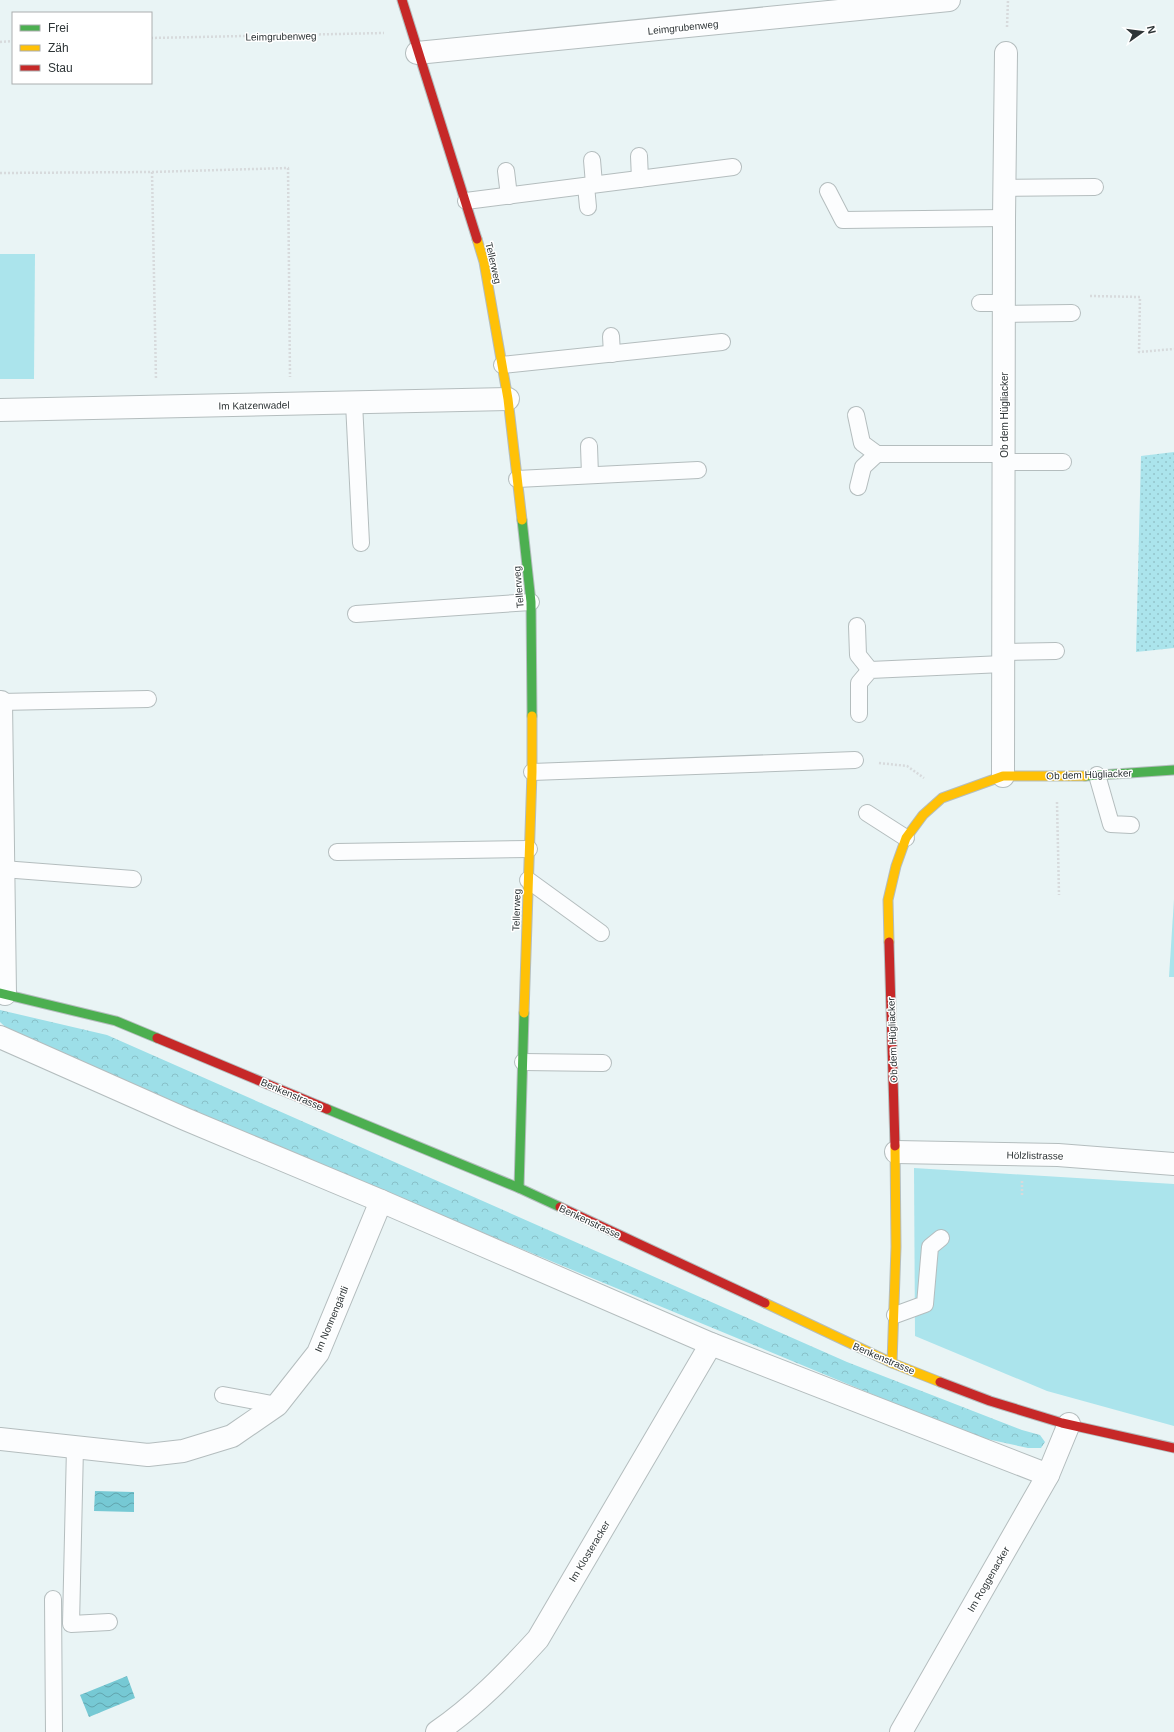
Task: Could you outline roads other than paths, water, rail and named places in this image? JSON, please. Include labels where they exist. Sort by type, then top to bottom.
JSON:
[{"type":"street","name":"Tellerweg","points":[[402,0],[417,53],[466,201],[484,262],[508,399],[531,602],[532,772],[519,1188]]},
{"type":"street","name":"Leimgrubenweg","points":[[417,53],[949,0]]},
{"type":"street","name":"Ob dem Hügliacker","points":[[1003,776],[1004,188],[1006,53]]},
{"type":"street","name":"Im Katzenwadel","points":[[0,410],[508,399]]},
{"type":"street","name":"Benkenstrasse","points":[[0,702],[3,869],[3,994],[116,1021],[519,1188],[892,1363],[990,1401],[1069,1424],[1174,1448]]},
{"type":"street","name":"Ob dem Hügliacker","points":[[892,1363],[896,1152],[888,900],[896,866],[906,838],[922,815],[942,798],[1003,776],[1096,775],[1174,770]]},
{"type":"street","points":[[0,1037],[185,1119],[381,1201],[711,1344],[1048,1475]]},
{"type":"street","name":"Hölzlistrasse","points":[[896,1152],[1058,1155],[1174,1164]]},
{"type":"street","name":"Im Nonnengärtli","points":[[0,1439],[148,1455],[183,1452],[232,1436],[277,1405],[318,1353],[381,1201]]},
{"type":"street","name":"Im Klosteracker","points":[[437,1732],[455,1720],[504,1677],[538,1639],[711,1344]]},
{"type":"street","name":"Im Roggenacker","points":[[901,1732],[1048,1475],[1069,1424]]},
{"type":"lane","points":[[639,156],[640,178]]},
{"type":"lane","points":[[588,207],[592,160]]},
{"type":"lane","points":[[466,201],[733,167]]},
{"type":"lane","points":[[506,171],[509,196]]},
{"type":"lane","points":[[1004,188],[1095,187]]},
{"type":"lane","points":[[828,191],[843,220],[1004,218]]},
{"type":"lane","points":[[980,303],[1004,308],[1072,313]]},
{"type":"lane","points":[[611,336],[612,354]]},
{"type":"lane","points":[[502,365],[722,342]]},
{"type":"lane","points":[[354,403],[361,543]]},
{"type":"lane","points":[[856,415],[862,443],[877,454],[1004,458],[1063,462]]},
{"type":"lane","points":[[589,446],[590,475]]},
{"type":"lane","points":[[858,487],[863,467],[877,454]]},
{"type":"lane","points":[[517,479],[698,470]]},
{"type":"lane","points":[[356,614],[531,602]]},
{"type":"lane","points":[[857,626],[858,655],[870,670]]},
{"type":"lane","points":[[859,714],[859,683],[870,670],[1056,652]]},
{"type":"lane","points":[[0,702],[148,699]]},
{"type":"lane","points":[[532,772],[855,760]]},
{"type":"lane","points":[[1096,775],[1111,824],[1131,825]]},
{"type":"lane","points":[[867,813],[906,838]]},
{"type":"lane","points":[[337,852],[529,849]]},
{"type":"lane","points":[[3,869],[133,879]]},
{"type":"lane","points":[[528,880],[601,934]]},
{"type":"lane","points":[[523,1062],[604,1062]]},
{"type":"lane","points":[[894,1315],[925,1304],[930,1247],[941,1238]]},
{"type":"lane","points":[[223,1395],[277,1405]]},
{"type":"lane","points":[[75,1447],[71,1624],[109,1622]]},
{"type":"lane","points":[[53,1599],[54,1732]]},
{"type":"water","points":[[95,1491],[134,1492],[134,1512],[94,1511]]},
{"type":"water","points":[[127,1676],[135,1698],[89,1717],[80,1695]]}]
